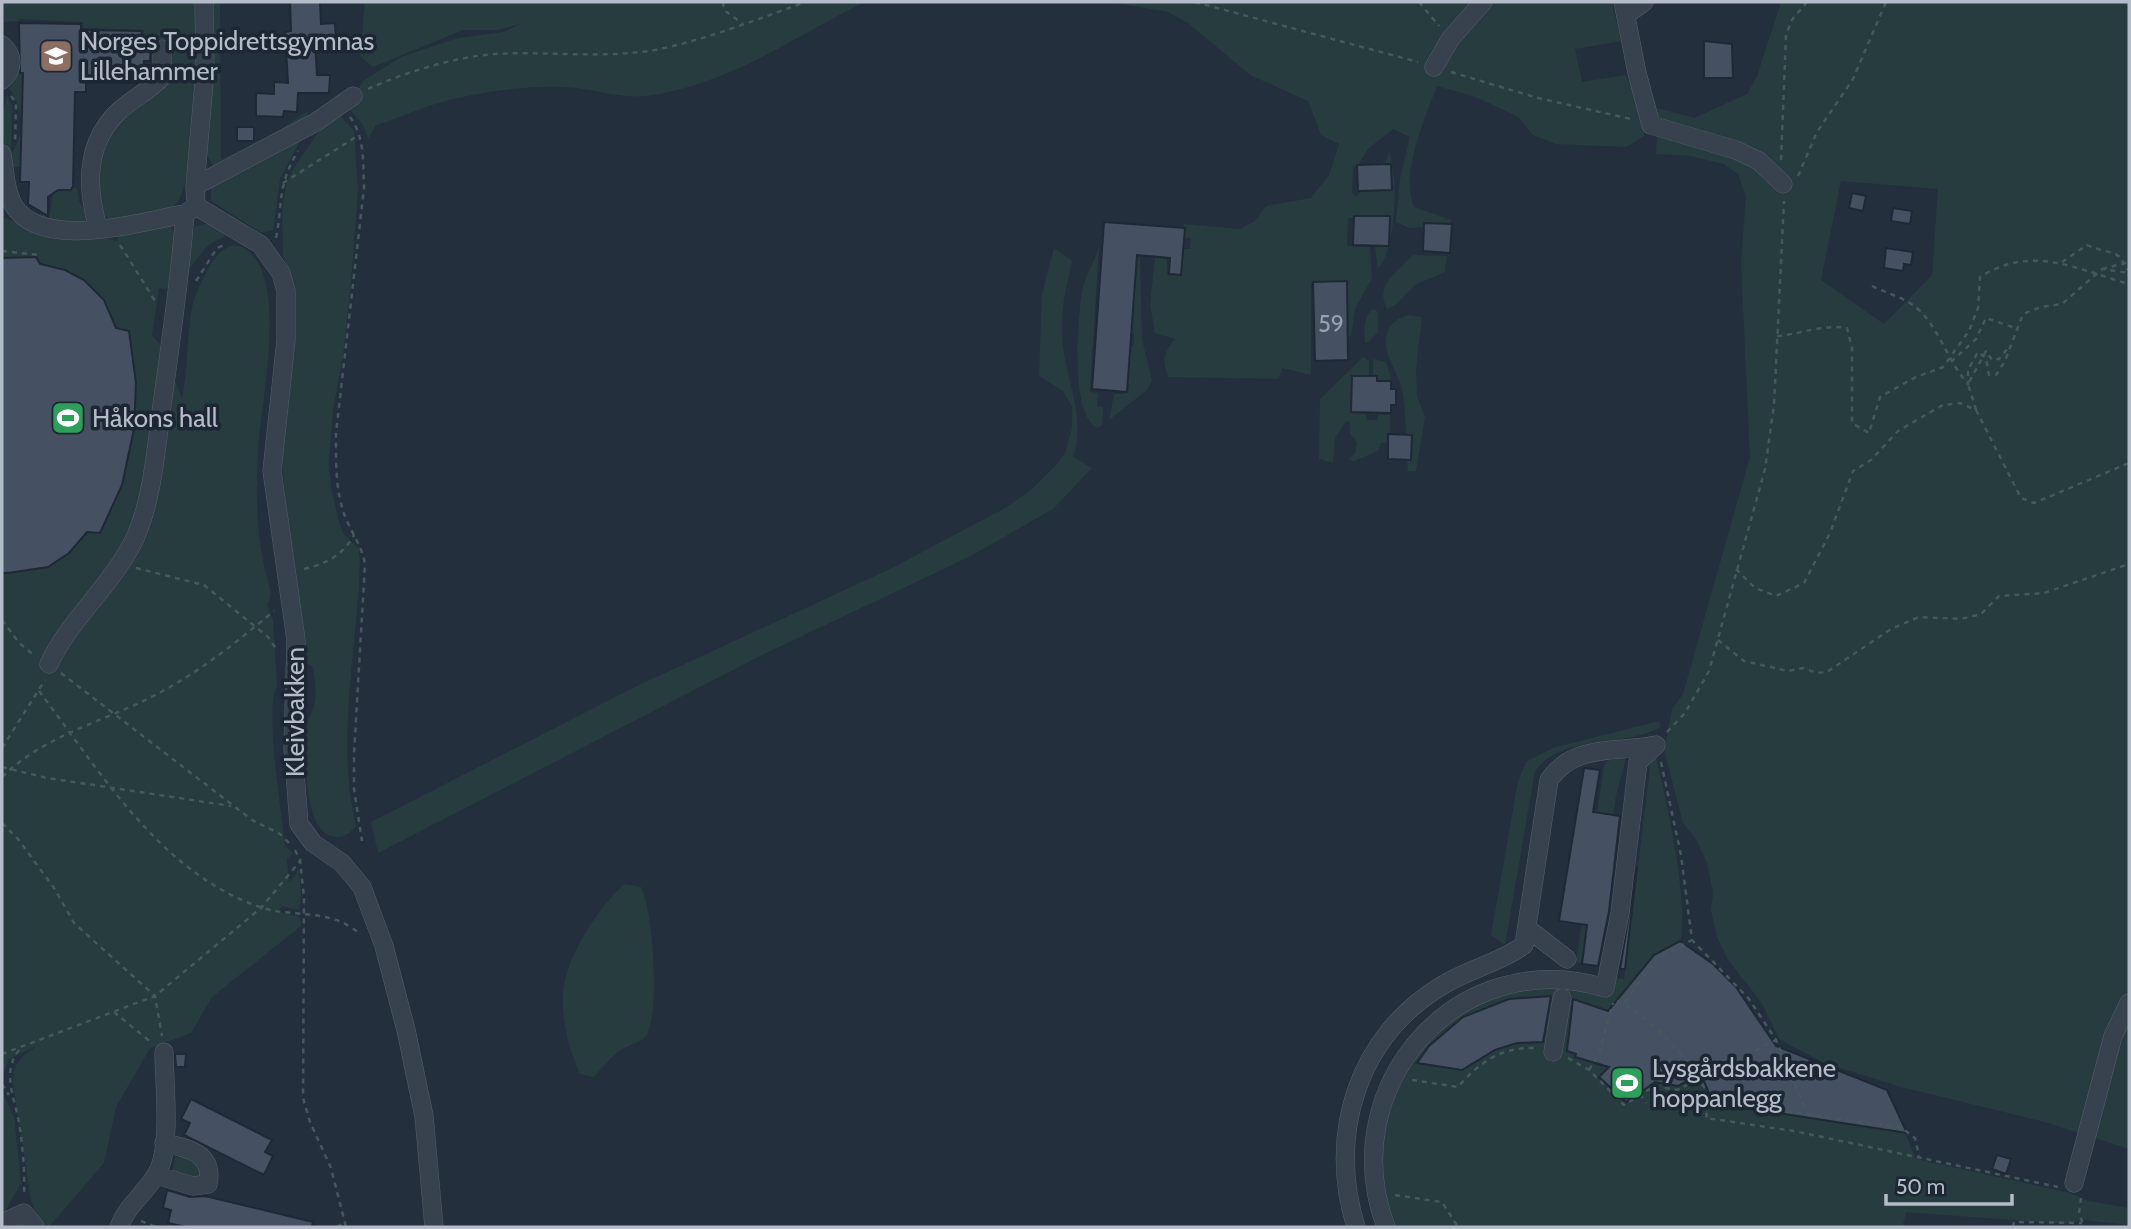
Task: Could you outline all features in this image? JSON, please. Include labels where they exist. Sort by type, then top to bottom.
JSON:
[{"type":"street","points":[[49,664],[60,640],[120,564],[136,535],[153,473],[195,186],[205,71],[204,2]]},
{"type":"street","points":[[1434,66],[1451,38],[1483,2]]},
{"type":"street","points":[[1644,2],[1624,8],[1651,125],[1736,150],[1759,161],[1789,184]]},
{"type":"street","points":[[2,45],[11,59],[5,86]]},
{"type":"street","points":[[103,227],[90,194],[96,142],[120,110],[162,77],[162,49]]},
{"type":"street","points":[[195,186],[353,96]]},
{"type":"street","points":[[2,158],[9,195],[26,218],[60,231],[103,227],[190,210],[261,245],[272,255]]},
{"type":"street","name":"Kleivbakken","points":[[272,255],[286,291],[286,340],[272,471],[296,640],[293,748],[299,824],[313,843],[342,863],[362,887],[384,946],[424,1116],[434,1227]]},
{"type":"street","points":[[1356,1227],[1345,1178],[1344,1143],[1358,1086],[1374,1052],[1396,1023],[1422,1000],[1463,975],[1506,958],[1524,944],[1549,779],[1559,764],[1585,752],[1656,745]]},
{"type":"street","points":[[1386,1227],[1377,1204],[1376,1143],[1388,1089],[1398,1067],[1424,1031],[1449,1010],[1503,985],[1538,981],[1585,982],[1605,988],[1620,914],[1638,762],[1656,745]]},
{"type":"street","points":[[1527,928],[1567,959]]},
{"type":"street","points":[[1553,1052],[1562,998]]},
{"type":"street","points":[[2066,1185],[2113,1036],[2129,1003]]},
{"type":"street","points":[[119,1227],[139,1194],[156,1175],[164,1143],[164,1052]]},
{"type":"street","points":[[156,1175],[193,1186],[208,1184],[209,1175],[204,1159],[196,1149],[164,1143]]},
{"type":"street","points":[[2,1223],[29,1220]]},
{"type":"path","points":[[723,2],[724,9],[743,24]]},
{"type":"path","points":[[353,96],[454,61],[494,54],[600,55],[654,50],[806,2]]},
{"type":"path","points":[[1195,2],[1434,66],[1538,98],[1651,125]]},
{"type":"path","points":[[1419,2],[1451,38]]},
{"type":"path","points":[[1789,184],[1781,169],[1786,36],[1791,21],[1807,2]]},
{"type":"path","points":[[1808,1115],[1776,1041],[1749,999],[1692,940],[1679,844],[1668,785],[1656,745],[1685,713],[1709,671],[1765,469],[1774,405],[1789,184],[1817,132],[1853,79],[1886,2]]},
{"type":"path","points":[[2,158],[15,145],[16,103],[5,86]]},
{"type":"path","points":[[335,108],[346,113],[358,127],[364,188],[336,433],[340,498],[365,564],[354,754],[354,789],[362,841]]},
{"type":"path","points":[[283,183],[359,135]]},
{"type":"path","points":[[272,255],[283,183],[299,150]]},
{"type":"path","points":[[103,227],[173,326]]},
{"type":"path","points":[[196,282],[217,248],[237,240]]},
{"type":"path","points":[[2061,263],[2087,245],[2098,250],[2111,251],[2129,272]]},
{"type":"path","points":[[2,251],[38,255]]},
{"type":"path","points":[[1777,336],[1797,335],[1832,325],[1847,328],[1852,348],[1852,423],[1869,433],[1880,397],[1914,378],[1943,368],[1969,331],[1978,308],[1980,277],[2002,263],[2035,260],[2061,263],[2129,284]]},
{"type":"path","points":[[1968,384],[1971,362],[1978,352],[1983,355],[1989,375],[1996,374],[2023,314],[2041,307],[2062,304],[2102,269],[2129,262]]},
{"type":"path","points":[[2102,269],[2129,272]]},
{"type":"path","points":[[1872,286],[1901,298],[1920,311],[1944,345],[1951,362],[1968,384],[1976,410],[2021,498],[2034,503],[2129,463]]},
{"type":"path","points":[[1951,362],[1969,348],[1986,318],[2016,328]]},
{"type":"path","points":[[1968,384],[1986,351],[1992,360],[1999,359],[2011,345]]},
{"type":"path","points":[[1736,569],[1755,588],[1776,596],[1804,583],[1830,533],[1853,471],[1871,460],[1898,431],[1916,418],[1943,405],[1960,402],[1976,410]]},
{"type":"path","points":[[287,573],[327,562],[340,553],[354,535]]},
{"type":"path","points":[[120,564],[204,585],[255,627],[281,655]]},
{"type":"path","points":[[1717,639],[1744,661],[1788,671],[1804,668],[1817,673],[1828,672],[1867,647],[1880,635],[1919,617],[1961,619],[1981,614],[1999,596],[2044,593],[2129,564]]},
{"type":"path","points":[[2,777],[31,752],[160,693],[218,657],[291,599]]},
{"type":"path","points":[[2,620],[27,651],[49,664],[234,807],[280,834],[294,847],[300,860],[303,914],[303,1098],[310,1122],[331,1168],[346,1227]]},
{"type":"path","points":[[2,748],[48,676],[49,664]]},
{"type":"path","points":[[39,691],[109,786],[176,858],[229,892],[261,908],[335,919],[384,946]]},
{"type":"path","points":[[2,767],[234,807]]},
{"type":"path","points":[[2,823],[18,839],[54,888],[75,923],[155,996],[164,1052]]},
{"type":"path","points":[[2,1054],[19,1050],[155,996],[261,908],[300,860]]},
{"type":"path","points":[[1625,1004],[1655,959],[1692,940]]},
{"type":"path","points":[[1589,1070],[1599,1053],[1614,999],[1656,1026],[1697,1078],[1708,1100],[1706,1118],[1794,1131],[2066,1185],[2082,1195],[2079,1213],[2083,1225],[2014,1222],[2013,1227]]},
{"type":"path","points":[[114,1012],[164,1052]]},
{"type":"path","points":[[1400,1079],[1458,1087],[1475,1067],[1504,1051],[1536,1048],[1553,1052],[1589,1070],[1624,1105],[1655,1086],[1678,1090],[1697,1078],[1776,1041]]},
{"type":"path","points":[[11,1098],[10,1060],[19,1050]]},
{"type":"path","points":[[2,1084],[11,1098],[20,1125],[29,1220]]},
{"type":"path","points":[[1640,1094],[1646,1103]]},
{"type":"path","points":[[1708,1100],[1902,1128],[1915,1138],[1919,1156]]},
{"type":"path","points":[[1394,1195],[1442,1202],[1458,1227]]},
{"type":"path","points":[[337,1227],[345,1222]]},
{"type":"green space","points":[[2,2],[195,2],[192,140],[183,191],[176,204],[153,215],[108,219],[101,211],[96,177],[106,135],[151,93],[166,45],[144,41],[144,30],[83,28],[83,22],[19,19],[4,22],[2,34]]},
{"type":"green space","points":[[212,2],[220,2],[221,160],[281,129],[308,111],[307,119],[219,166],[213,166],[206,153]]},
{"type":"green space","points":[[365,2],[864,2],[759,59],[676,91],[646,96],[562,87],[489,92],[437,103],[376,125],[368,139],[363,125],[347,106],[363,81],[401,57],[458,38],[504,32],[520,24],[497,30],[463,30],[373,67],[360,56]]},
{"type":"green space","points":[[1110,2],[1612,2],[1621,41],[1575,49],[1582,82],[1625,75],[1639,104],[1644,136],[1626,147],[1556,144],[1533,135],[1518,117],[1476,97],[1437,86],[1416,146],[1410,193],[1414,207],[1451,220],[1448,226],[1409,228],[1396,222],[1400,179],[1410,137],[1393,129],[1368,149],[1358,165],[1353,166],[1352,193],[1356,197],[1361,192],[1388,191],[1388,184],[1392,183],[1391,171],[1385,165],[1389,151],[1394,177],[1394,211],[1389,245],[1378,268],[1375,247],[1384,247],[1385,219],[1348,218],[1347,246],[1370,247],[1372,278],[1355,309],[1351,336],[1347,336],[1346,283],[1311,283],[1311,375],[1282,368],[1279,379],[1169,377],[1165,357],[1175,339],[1155,333],[1150,305],[1155,258],[1167,259],[1167,274],[1179,275],[1181,249],[1190,249],[1191,238],[1182,238],[1184,224],[1240,229],[1254,222],[1266,206],[1311,198],[1329,175],[1339,144],[1321,135],[1308,101],[1250,75],[1188,23],[1168,12]]},
{"type":"green space","points":[[1781,2],[2129,2],[2129,1149],[2045,1122],[1901,1087],[1822,1062],[1779,1039],[1761,1002],[1728,960],[1717,937],[1711,911],[1713,892],[1707,863],[1696,839],[1683,823],[1664,750],[1672,709],[1683,694],[1750,457],[1741,263],[1746,196],[1738,174],[1724,164],[1690,156],[1656,154],[1658,108],[1694,118],[1747,94],[1757,76]],"holes":[[[1841,181],[1938,189],[1932,275],[1884,324],[1821,280]]]},
{"type":"green space","points":[[19,71],[25,71],[23,167],[12,167],[7,161],[20,133],[21,116],[9,88]]},
{"type":"green space","points":[[7,96],[12,105],[11,148],[5,154],[2,118]]},
{"type":"green space","points":[[339,114],[354,131],[358,190],[351,282],[343,356],[333,410],[329,463],[339,522],[343,533],[358,548],[360,560],[349,693],[347,760],[356,826],[348,834],[337,837],[325,833],[317,822],[311,807],[306,769],[306,722],[313,709],[316,689],[313,667],[304,661],[282,465],[294,300],[291,274],[283,256],[282,211],[286,186],[293,169],[329,119]]},
{"type":"green space","points":[[304,133],[280,179],[273,230],[261,233],[211,201],[211,186]]},
{"type":"green space","points":[[77,188],[79,201],[87,214],[85,223],[71,228],[30,214],[50,215],[53,191]]},
{"type":"green space","points":[[2,217],[66,239],[97,237],[118,241],[117,233],[167,223],[172,228],[176,243],[170,286],[166,289],[159,288],[152,335],[160,344],[182,398],[192,307],[207,270],[220,253],[228,247],[236,246],[245,249],[259,264],[266,286],[269,343],[258,453],[258,523],[270,590],[267,605],[273,621],[277,685],[272,716],[278,787],[285,846],[293,853],[287,859],[289,883],[299,869],[301,893],[299,910],[282,906],[277,912],[300,917],[301,926],[212,997],[191,1033],[150,1048],[116,1107],[104,1163],[49,1227],[42,1227],[31,1201],[13,1083],[17,1064],[38,1045],[9,1059],[2,1078]]},
{"type":"green space","points":[[208,223],[225,232],[225,236],[207,246],[189,269],[191,234],[195,227]]},
{"type":"green space","points":[[1099,246],[1090,392],[1098,393],[1097,406],[1103,407],[1102,425],[1098,428],[1089,420],[1083,406],[1079,387],[1078,343],[1082,292]]},
{"type":"green space","points":[[1054,248],[1072,261],[1062,322],[1063,347],[1078,426],[1073,457],[1092,468],[1053,509],[971,556],[764,654],[378,853],[371,822],[637,686],[892,568],[1007,507],[1032,489],[1065,453],[1072,428],[1072,407],[1063,391],[1039,376],[1042,294]]},
{"type":"green space","points":[[1413,255],[1447,256],[1445,272],[1415,285],[1397,304],[1387,309],[1383,292],[1386,285]]},
{"type":"green space","points":[[1134,257],[1140,257],[1142,339],[1152,381],[1147,390],[1109,420],[1114,394],[1125,394],[1128,346],[1133,346],[1134,334],[1129,333]]},
{"type":"green space","points":[[1374,309],[1378,312],[1378,332],[1368,343],[1365,342],[1365,324]]},
{"type":"green space","points":[[1408,315],[1422,317],[1416,369],[1417,396],[1425,416],[1416,471],[1408,471],[1403,394],[1386,348],[1387,332],[1392,324]]},
{"type":"green space","points":[[1363,357],[1369,361],[1369,378],[1365,383],[1351,383],[1350,413],[1366,414],[1367,420],[1377,420],[1378,415],[1390,415],[1390,436],[1387,436],[1387,443],[1381,443],[1378,451],[1354,461],[1349,459],[1355,453],[1357,442],[1350,434],[1350,422],[1346,421],[1335,438],[1333,463],[1319,459],[1320,399]]},
{"type":"green space","points":[[1373,359],[1386,362],[1392,382],[1377,383],[1373,378]]},
{"type":"green space","points":[[1659,721],[1661,727],[1646,733],[1561,751],[1547,759],[1535,771],[1505,945],[1491,935],[1518,781],[1526,762],[1553,748]]},
{"type":"green space","points":[[1614,756],[1626,758],[1616,796],[1589,964],[1576,962],[1604,765]]},
{"type":"green space","name":"Lysgårdsbakkene hoppanlegg","points":[[1656,758],[1679,876],[1682,900],[1681,941],[1713,964],[1736,987],[1776,1046],[1887,1090],[1916,1159],[2070,1193],[2088,1201],[2129,1208],[2129,1225],[2085,1220],[2065,1224],[1906,1212],[1903,1225],[1913,1227],[1378,1227],[1367,1169],[1413,1037],[1431,1018],[1470,991],[1513,975],[1553,971],[1624,979],[1651,759]]},
{"type":"green space","points":[[625,884],[641,887],[645,898],[654,963],[653,1009],[645,1037],[617,1053],[594,1077],[580,1074],[570,1046],[564,1015],[565,981],[576,950],[594,919]]},
{"type":"green space","points":[[2,1091],[14,1117],[21,1183],[2,1217]]},
{"type":"green space","points":[[184,1155],[197,1161],[201,1181],[172,1174],[175,1158]]},
{"type":"building","points":[[290,2],[320,2],[321,24],[335,23],[336,41],[315,42],[317,75],[330,75],[329,93],[298,93],[297,112],[284,111],[283,117],[256,116],[256,93],[274,94],[274,82],[288,83],[285,32],[291,31]]},
{"type":"building","points":[[19,23],[81,24],[81,30],[142,31],[141,43],[151,44],[150,61],[144,61],[143,79],[138,83],[86,82],[86,92],[75,92],[73,186],[71,190],[58,190],[48,197],[48,216],[28,204],[29,182],[20,182],[23,73],[20,73]]},
{"type":"building","points":[[1704,41],[1732,44],[1733,78],[1704,78]]},
{"type":"building","points":[[237,127],[254,127],[254,141],[237,141]]},
{"type":"building","points":[[1391,164],[1392,190],[1358,191],[1357,165]]},
{"type":"building","points":[[1852,193],[1866,196],[1863,211],[1849,208]]},
{"type":"building","points":[[1893,208],[1912,211],[1910,224],[1891,221]]},
{"type":"building","points":[[1354,216],[1390,216],[1389,246],[1353,245]]},
{"type":"building","points":[[1104,222],[1185,228],[1181,275],[1169,274],[1170,258],[1137,255],[1127,392],[1092,389]]},
{"type":"building","points":[[1424,223],[1452,224],[1450,253],[1423,251]]},
{"type":"building","points":[[1886,248],[1913,252],[1911,265],[1904,264],[1903,271],[1884,268]]},
{"type":"building","name":"Håkons hall","points":[[36,257],[40,264],[65,270],[84,280],[104,300],[116,328],[129,331],[136,383],[134,429],[122,485],[100,533],[87,532],[69,553],[48,567],[2,573],[2,258]]},
{"type":"building","points":[[1347,281],[1348,360],[1315,361],[1313,282]]},
{"type":"building","points":[[1352,376],[1377,376],[1377,381],[1391,381],[1391,389],[1396,389],[1396,405],[1391,405],[1391,413],[1351,412]]},
{"type":"building","points":[[1388,434],[1412,435],[1411,460],[1388,459]]},
{"type":"building","points":[[1584,768],[1600,770],[1593,812],[1620,816],[1609,911],[1598,966],[1582,964],[1587,925],[1559,921]]},
{"type":"building","points":[[1637,867],[1625,969],[1620,969]]},
{"type":"building","points":[[1680,941],[1713,964],[1736,987],[1776,1046],[1887,1090],[1907,1133],[1713,1103],[1701,1074],[1678,1086],[1655,1082],[1626,1102],[1599,1077],[1609,1067],[1575,1057],[1576,1054],[1567,1051],[1573,999],[1608,1011],[1654,955]]},
{"type":"building","points":[[1551,996],[1543,1042],[1517,1043],[1495,1050],[1462,1070],[1417,1063],[1429,1046],[1463,1017],[1509,999]]},
{"type":"building","points":[[175,1054],[186,1054],[185,1067],[176,1067]]},
{"type":"building","points":[[191,1099],[272,1140],[265,1152],[273,1156],[264,1175],[184,1135],[190,1123],[181,1119]]},
{"type":"building","points":[[1997,1155],[2011,1159],[2006,1174],[1992,1169]]},
{"type":"building","points":[[167,1190],[190,1197],[205,1196],[313,1222],[312,1227],[186,1227],[168,1223],[171,1210],[163,1208]]},
{"type":"place","name":"Norges Toppidrettsgymnas Lillehammer","points":[[56,56]]},
{"type":"place","name":"Håkons hall","points":[[68,418]]},
{"type":"place","name":"Lysgårdsbakkene hoppanlegg","points":[[1627,1083]]}]
